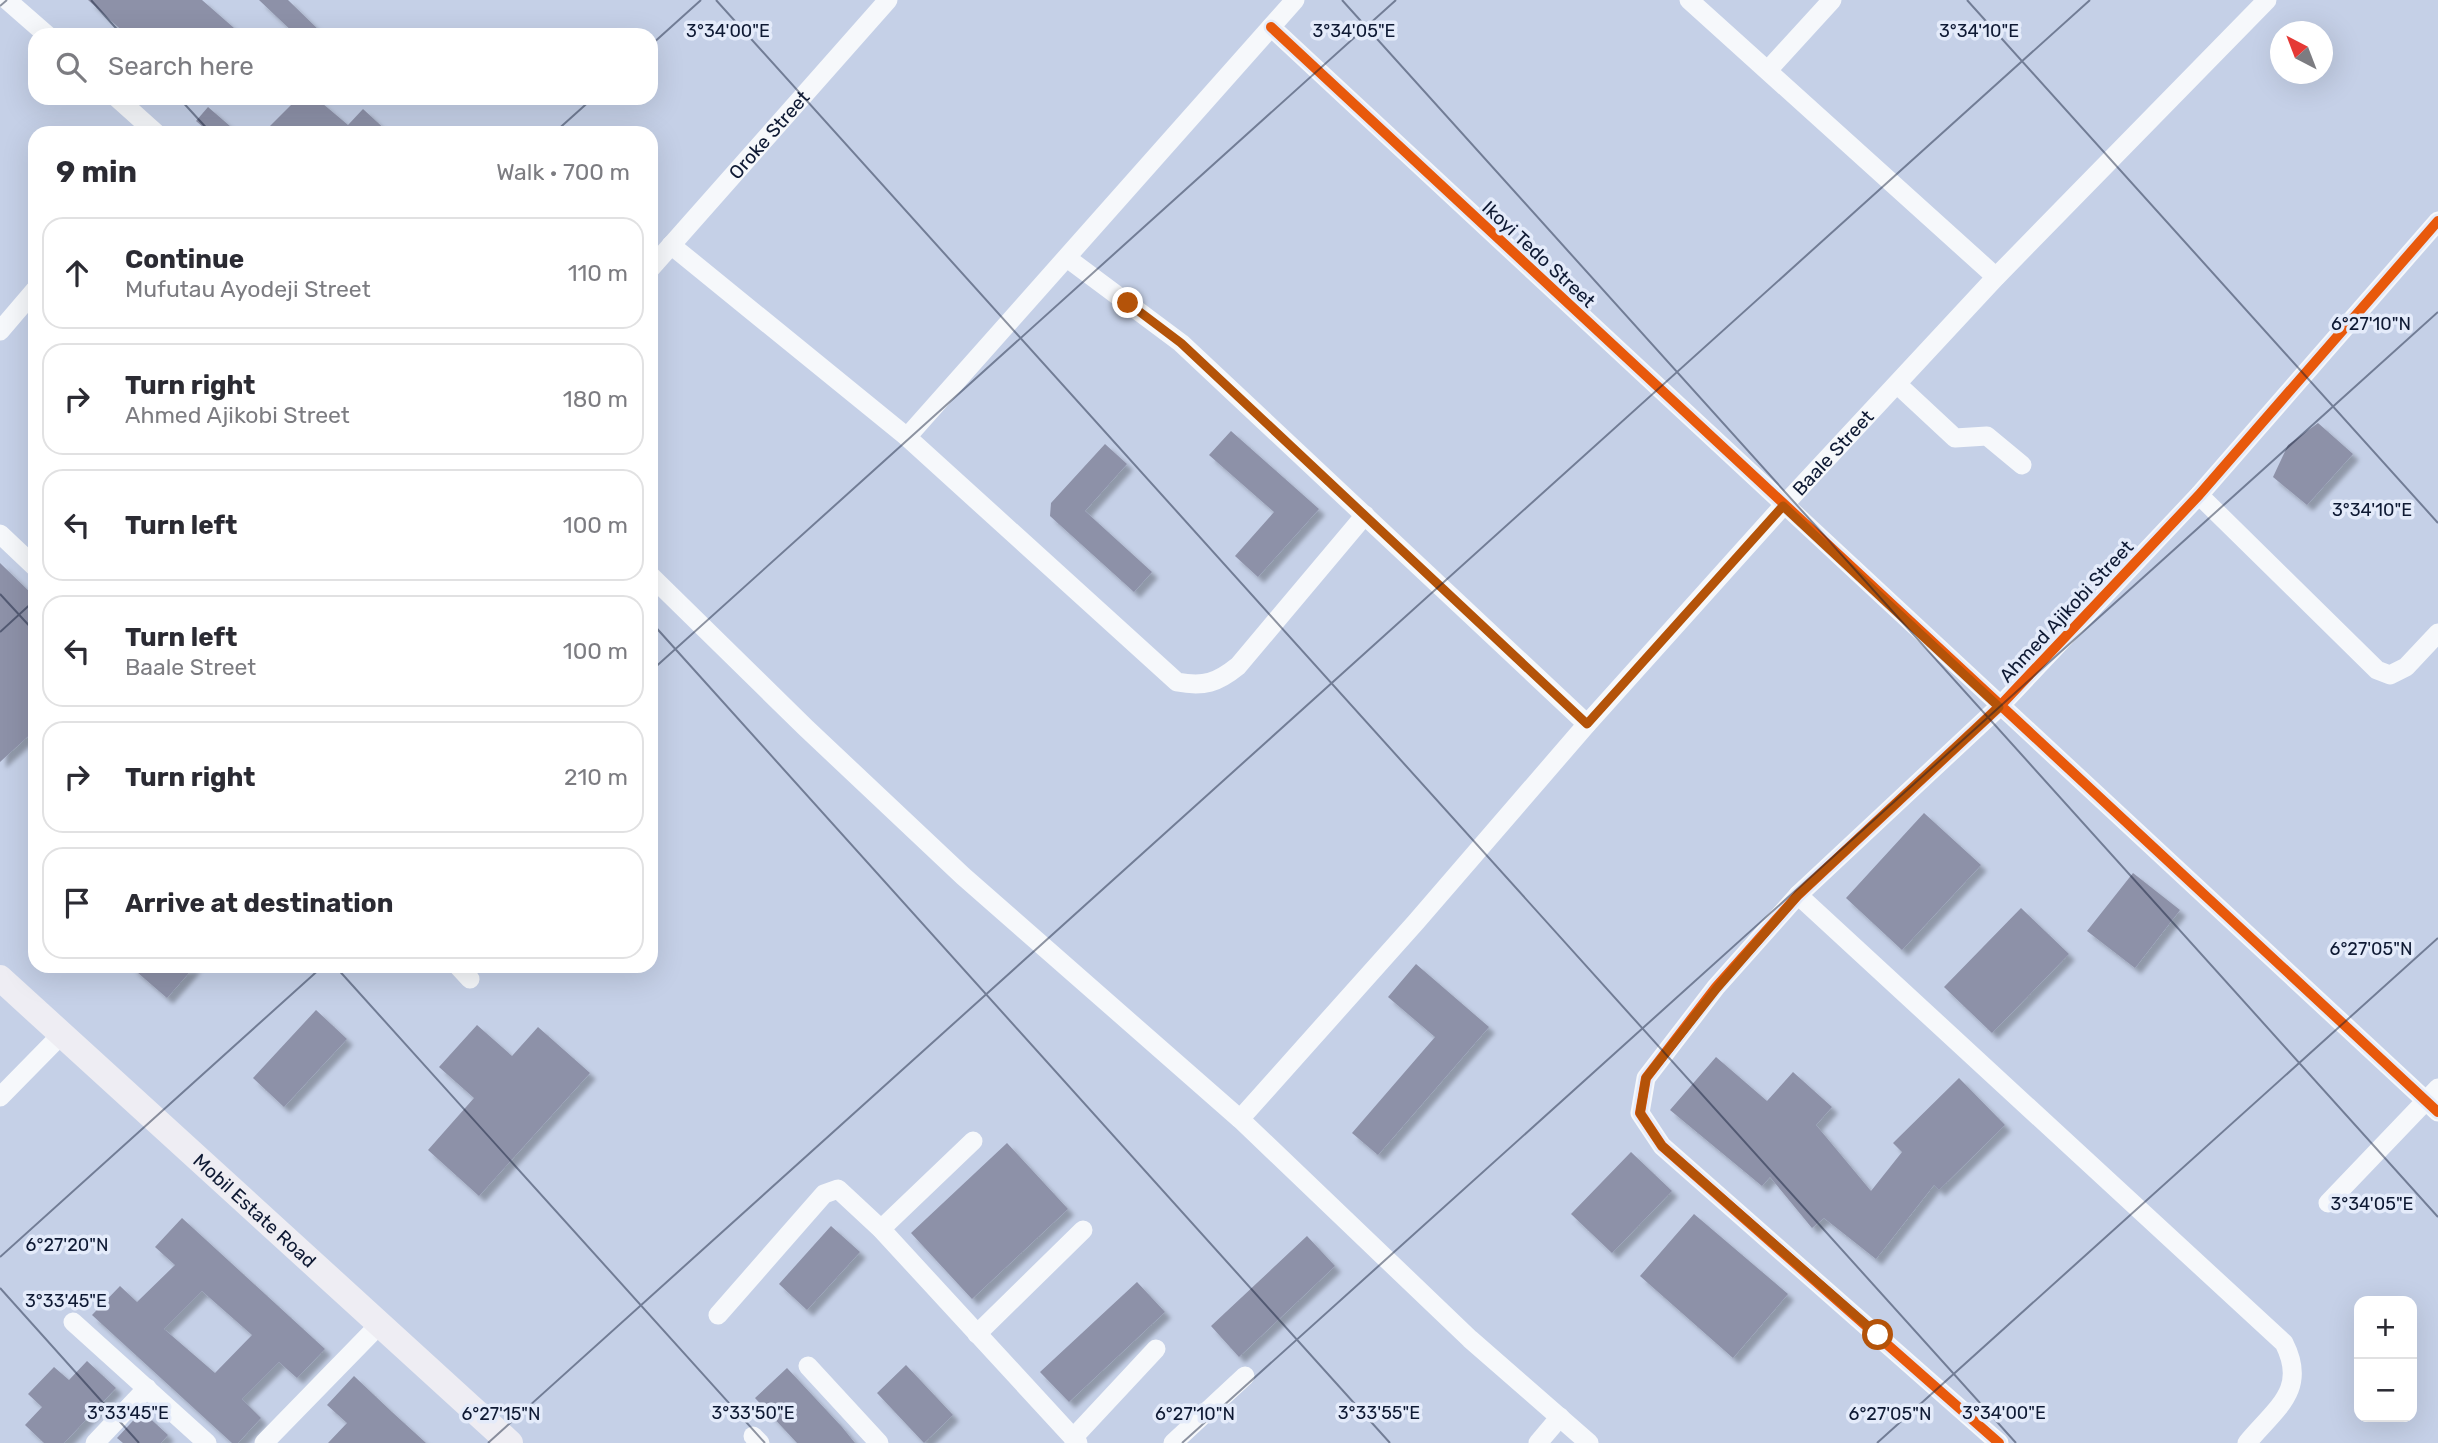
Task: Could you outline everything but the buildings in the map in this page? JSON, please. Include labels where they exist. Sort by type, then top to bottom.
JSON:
[{"type":"main road","name":"Mobil Estate Road","points":[[0,978],[510,1443]]},
{"type":"street","name":"Oroke Street","points":[[658,260],[888,0]]},
{"type":"street","points":[[907,437],[1296,0]]},
{"type":"street","points":[[1689,0],[1769,69],[1996,277]]},
{"type":"street","points":[[1769,69],[1832,0]]},
{"type":"street","name":"Baale Street","points":[[1240,1119],[1416,922],[1587,724],[1783,506],[1996,277],[2267,0]]},
{"type":"street","points":[[18,3],[41,28]]},
{"type":"street","name":"Ikoyi Tedo Street","points":[[1271,27],[1999,707],[2434,1100]]},
{"type":"street","points":[[125,105],[148,126]]},
{"type":"street","name":"Ahmed Ajikobi Street","points":[[1999,1443],[1662,1146],[1640,1113],[1646,1078],[1717,988],[1798,895],[1999,707],[2199,495],[2438,221]]},
{"type":"street","points":[[671,246],[907,437],[1177,682],[1205,686],[1222,679],[1238,666],[1365,515]]},
{"type":"street","points":[[1066,258],[1181,343],[1587,724]]},
{"type":"street","points":[[0,331],[28,298]]},
{"type":"street","points":[[1897,384],[1955,438],[1987,436],[2022,465]]},
{"type":"street","points":[[2199,495],[2377,670],[2390,675],[2406,667],[2438,633]]},
{"type":"street","points":[[0,534],[28,560]]},
{"type":"street","points":[[658,583],[963,876],[1240,1119],[1470,1339],[1589,1443]]},
{"type":"street","points":[[1798,895],[2284,1343],[2295,1374],[2290,1392],[2247,1443]]},
{"type":"street","points":[[0,1097],[61,1035]]},
{"type":"street","points":[[2328,1203],[2434,1100]]},
{"type":"street","points":[[881,1229],[973,1140]]},
{"type":"street","points":[[718,1315],[824,1194],[838,1189],[881,1229],[1076,1441],[1156,1349]]},
{"type":"street","points":[[977,1334],[1083,1230]]},
{"type":"street","points":[[73,1322],[207,1443]]},
{"type":"street","points":[[264,1443],[378,1325]]},
{"type":"street","points":[[808,1366],[880,1443]]},
{"type":"street","points":[[1173,1443],[1245,1376]]},
{"type":"street","points":[[95,1443],[147,1388]]},
{"type":"street","points":[[1538,1443],[1560,1417]]},
{"type":"cycle path","points":[[1271,27],[2438,1112]]},
{"type":"cycle path","points":[[1999,1443],[1662,1146],[1640,1113],[1646,1078],[1716,987],[1798,895],[1999,707],[2199,495],[2438,221]]},
{"type":"route","points":[[1128,303],[1181,343],[1587,724],[1783,506],[1999,707],[1798,895],[1717,988],[1646,1078],[1640,1113],[1662,1146],[1878,1335]]}]
